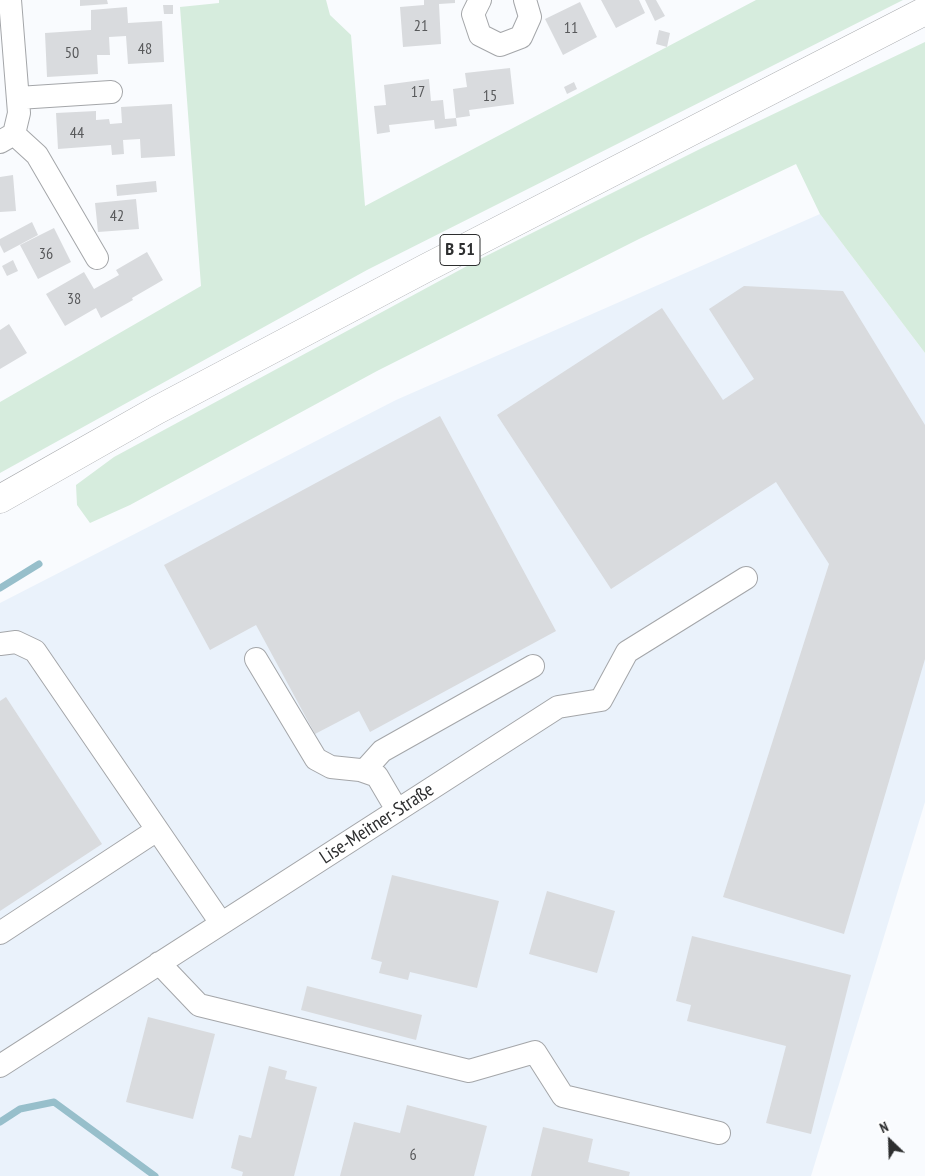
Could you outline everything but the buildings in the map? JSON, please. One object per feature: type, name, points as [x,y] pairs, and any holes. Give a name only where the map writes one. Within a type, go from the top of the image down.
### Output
[{"type":"main road","name":"B 51","points":[[0,499],[157,410],[426,268],[925,11]]},
{"type":"street","points":[[10,0],[19,113],[7,138],[37,155],[97,258]]},
{"type":"street","points":[[480,0],[473,14],[480,35],[500,45],[521,37],[530,17],[524,0]]},
{"type":"street","points":[[18,98],[111,92]]},
{"type":"street","name":"Lise-Meitner-Straße","points":[[0,1066],[558,707],[601,700],[627,652],[746,578]]},
{"type":"street","points":[[0,644],[16,642],[35,651],[221,923]]},
{"type":"street","points":[[256,659],[316,759],[331,767],[364,771],[377,776],[397,810]]},
{"type":"street","points":[[364,771],[382,751],[534,666]]},
{"type":"street","points":[[0,933],[157,830]]},
{"type":"street","points":[[158,964],[199,1006],[469,1070],[535,1052],[563,1096],[719,1133]]},
{"type":"shaded area","points":[[820,214],[925,353],[925,802],[811,1176],[0,1176],[0,603],[396,400]]},
{"type":"green space","points":[[219,0],[326,0],[330,15],[351,35],[365,206],[756,0],[903,0],[367,270],[0,473],[0,402],[201,286],[180,7],[219,3]]},
{"type":"green space","points":[[925,42],[925,353],[820,214],[796,164],[639,239],[377,371],[130,505],[90,523],[77,505],[76,485],[114,457],[480,259],[702,148]]},
{"type":"waterway","points":[[0,588],[39,564]]},
{"type":"waterway","points":[[0,1122],[20,1109],[54,1102],[155,1176]]}]
